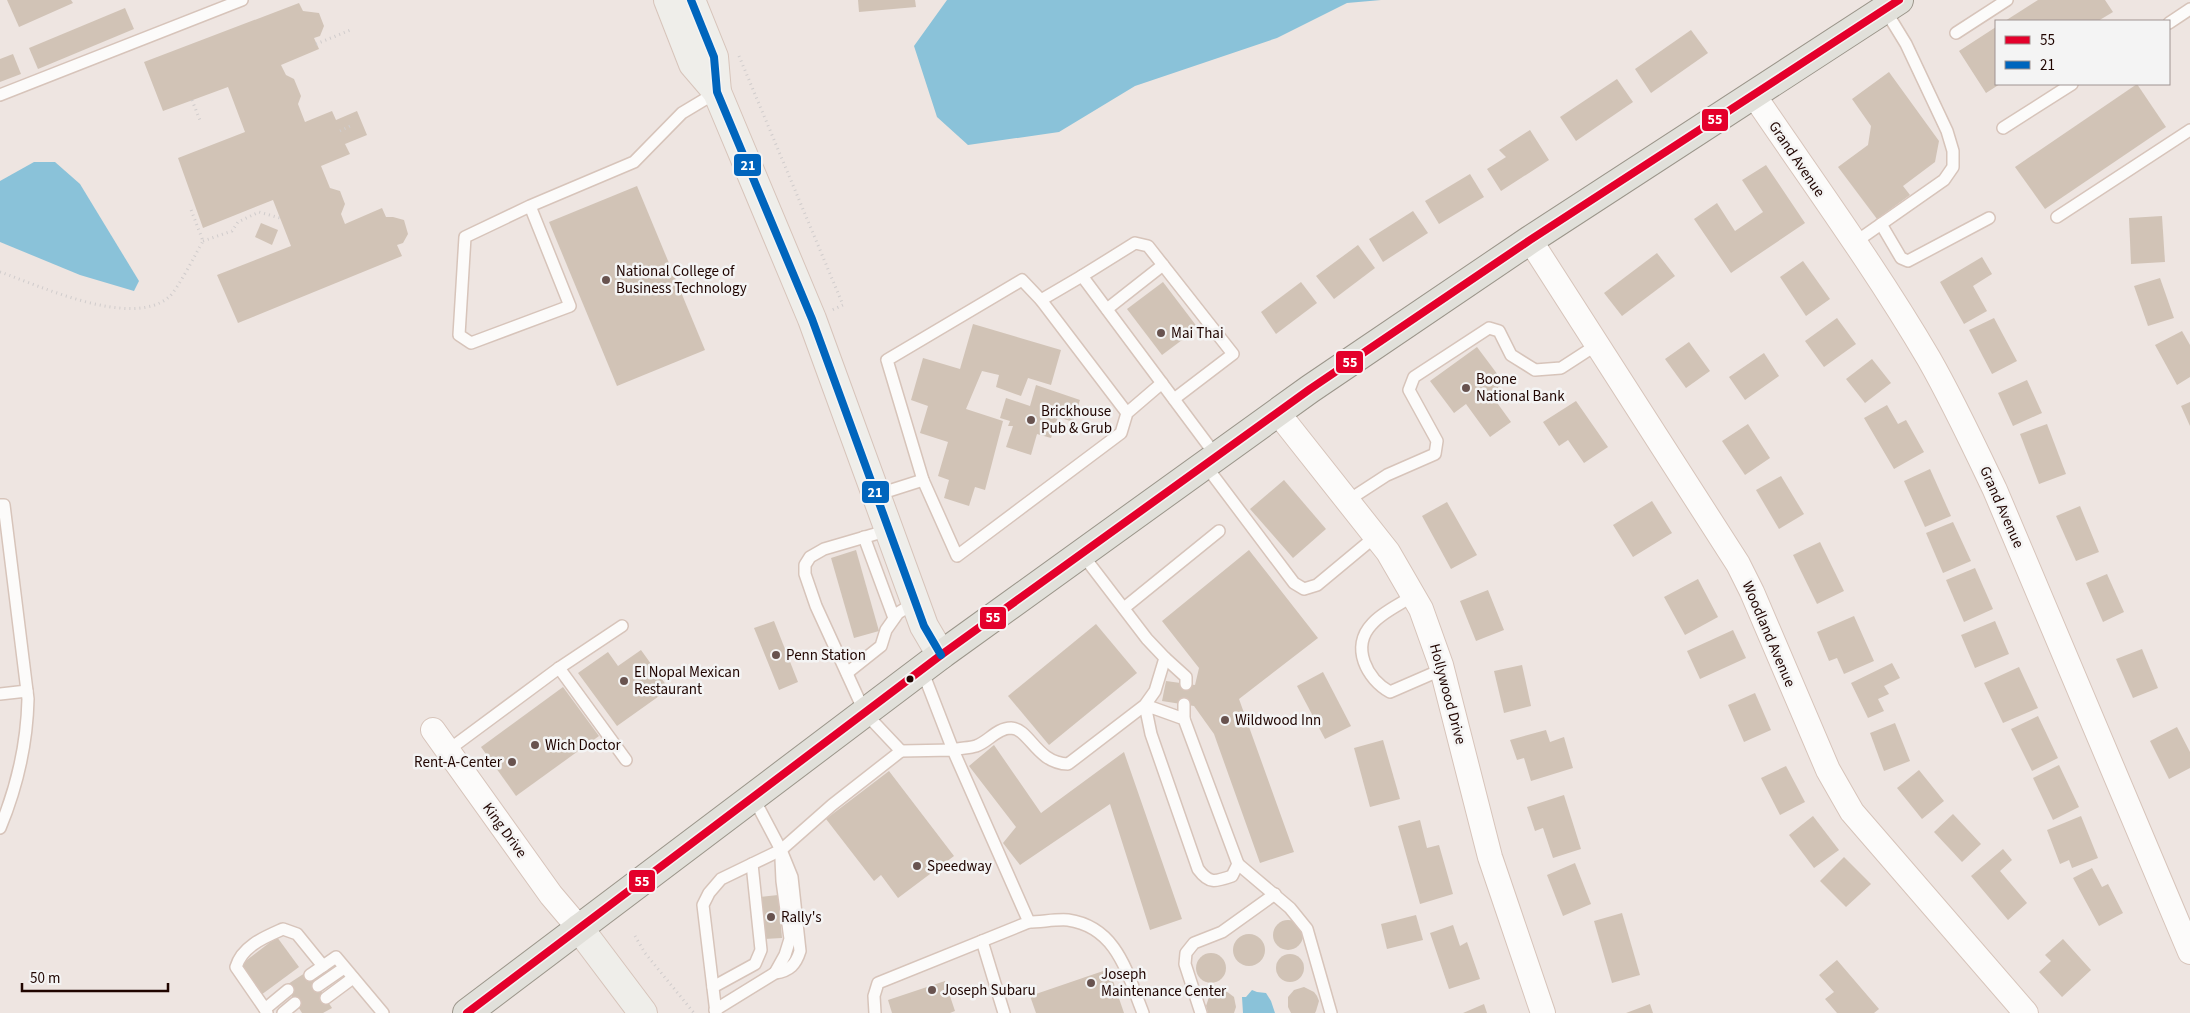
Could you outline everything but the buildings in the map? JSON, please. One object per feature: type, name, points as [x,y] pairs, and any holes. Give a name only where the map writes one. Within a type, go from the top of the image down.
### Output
[{"type":"main road","points":[[467,1013],[931,663],[1310,389],[1530,240],[1888,3]]},
{"type":"street","points":[[668,0],[693,64],[717,92]]},
{"type":"street","points":[[691,0],[714,57],[717,92],[812,319],[876,495],[876,533],[905,610],[924,626],[931,663]]},
{"type":"street","name":"Grand Avenue","points":[[1753,94],[1890,296],[1929,360],[1964,426],[1995,490],[2190,952]]},
{"type":"street","name":"Woodland Avenue","points":[[1530,240],[1738,564],[1752,592],[1828,770],[1848,806],[1865,830],[2026,1013]]},
{"type":"street","name":"Hollywood Drive","points":[[1278,413],[1388,552],[1414,595],[1434,642],[1490,857],[1543,1013]]},
{"type":"street","name":"King Drive","points":[[433,730],[551,895],[579,928]]},
{"type":"street","points":[[579,928],[643,1013]]},
{"type":"lane","points":[[0,95],[242,0]]},
{"type":"lane","points":[[1956,33],[2007,0]]},
{"type":"lane","points":[[1854,243],[1944,180],[1953,167],[1953,152],[1947,131],[1888,3]]},
{"type":"lane","points":[[2170,21],[2190,9]]},
{"type":"lane","points":[[2003,128],[2070,85]]},
{"type":"lane","points":[[530,206],[570,306],[471,343],[459,335],[465,237],[530,206],[634,162],[682,113],[717,92]]},
{"type":"lane","points":[[2057,217],[2190,130]]},
{"type":"lane","points":[[1881,224],[1901,258],[1908,261],[1989,218]]},
{"type":"lane","points":[[1041,300],[1135,243],[1148,246],[1233,354],[1174,399]]},
{"type":"lane","points":[[1107,309],[1163,265]]},
{"type":"lane","points":[[1082,276],[1174,399],[1245,518],[1294,583],[1304,589],[1317,585],[1376,536]]},
{"type":"lane","points":[[1127,413],[1041,300],[1022,280],[887,360],[923,480],[957,556],[1120,433],[1127,413],[1162,383]]},
{"type":"lane","points":[[1347,501],[1387,475],[1435,454],[1437,441],[1409,390],[1414,377],[1489,328],[1499,331],[1512,355],[1534,370],[1561,368],[1598,344]]},
{"type":"lane","points":[[876,495],[923,480]]},
{"type":"lane","points":[[0,505],[4,505],[27,691],[27,729],[12,800],[0,828]]},
{"type":"lane","points":[[1124,608],[1219,531]]},
{"type":"lane","points":[[876,533],[824,549],[810,557],[805,565],[805,574],[816,606],[865,713],[901,751]]},
{"type":"lane","points":[[1082,554],[1165,658],[1186,677],[1186,684]]},
{"type":"lane","points":[[1414,595],[1372,623],[1367,630],[1362,646],[1362,662],[1378,685],[1390,692],[1442,670]]},
{"type":"lane","points":[[847,673],[881,646],[886,630],[905,610]]},
{"type":"lane","points":[[447,751],[559,668],[622,626]]},
{"type":"lane","points":[[753,797],[781,850],[792,877],[800,951],[796,962],[786,971],[775,973],[715,1011],[703,905],[709,893],[721,879],[781,850],[832,805],[901,751],[953,750],[977,746],[1002,730],[1012,728],[1024,734],[1049,760],[1068,764],[1145,705],[1154,691],[1165,658]]},
{"type":"lane","points":[[931,663],[953,750],[1029,922]]},
{"type":"lane","points":[[559,668],[626,760]]},
{"type":"lane","points":[[0,694],[27,691]]},
{"type":"lane","points":[[1184,704],[1184,719],[1238,864],[1290,908],[1307,929],[1330,1013]]},
{"type":"lane","points":[[1145,705],[1184,719]]},
{"type":"lane","points":[[1145,705],[1151,734],[1198,869],[1205,878],[1217,881],[1232,876],[1238,864]]},
{"type":"lane","points":[[713,988],[755,964],[759,958],[761,950],[752,864]]},
{"type":"lane","points":[[1201,1013],[1185,964],[1186,954],[1194,943],[1222,932],[1274,894]]},
{"type":"lane","points":[[876,1013],[874,996],[878,983],[1029,922],[1066,920],[1084,924],[1099,931],[1119,953],[1143,1013]]},
{"type":"lane","points":[[288,990],[266,1011],[236,967],[239,956],[260,939],[283,929],[298,934],[324,966]]},
{"type":"lane","points":[[982,941],[1004,1013]]},
{"type":"lane","points":[[310,975],[336,957],[383,1013]]},
{"type":"lane","points":[[318,986],[344,968]]},
{"type":"lane","points":[[326,998],[353,978]]},
{"type":"lane","points":[[283,1013],[296,1003]]},
{"type":"path","points":[[316,44],[353,28]]},
{"type":"path","points":[[738,54],[842,305],[812,319]]},
{"type":"path","points":[[192,100],[201,123]]},
{"type":"path","points":[[340,131],[352,125]]},
{"type":"path","points":[[190,207],[203,241]]},
{"type":"path","points":[[0,272],[96,305],[133,309],[157,304],[170,296],[203,241],[232,231],[238,222],[259,212],[280,218]]},
{"type":"path","points":[[635,936],[645,953],[694,1013]]},
{"type":"water","points":[[947,0],[1381,0],[1347,3],[1277,38],[1135,86],[1059,132],[968,145],[937,117],[914,46]]},
{"type":"water","points":[[34,162],[55,162],[80,184],[139,281],[134,291],[80,275],[0,242],[0,181]]},
{"type":"water","points":[[1252,990],[1266,993],[1275,1013],[1243,1013],[1242,997],[1246,997]]},
{"type":"transit line","name":"21","points":[[691,0],[714,57],[717,92],[812,319],[924,626],[941,655]]},
{"type":"transit line","name":"55","points":[[467,1013],[941,655],[1310,389],[1530,240],[1899,0]]},
{"type":"place","name":"National College of Business Technology","points":[[606,280]]},
{"type":"place","name":"Mai Thai","points":[[1161,333]]},
{"type":"place","name":"Boone National Bank","points":[[1466,388]]},
{"type":"place","name":"Brickhouse Pub & Grub","points":[[1031,420]]},
{"type":"place","name":"Penn Station","points":[[776,655]]},
{"type":"place","name":"El Nopal Mexican Restaurant","points":[[624,681]]},
{"type":"place","name":"Wildwood Inn","points":[[1225,720]]},
{"type":"place","name":"Wich Doctor","points":[[535,745]]},
{"type":"place","name":"Rent-A-Center","points":[[512,762]]},
{"type":"place","name":"Speedway","points":[[917,866]]},
{"type":"place","name":"Rally's","points":[[771,917]]},
{"type":"place","name":"Joseph Maintenance Center","points":[[1091,983]]},
{"type":"place","name":"Joseph Subaru","points":[[932,990]]}]
